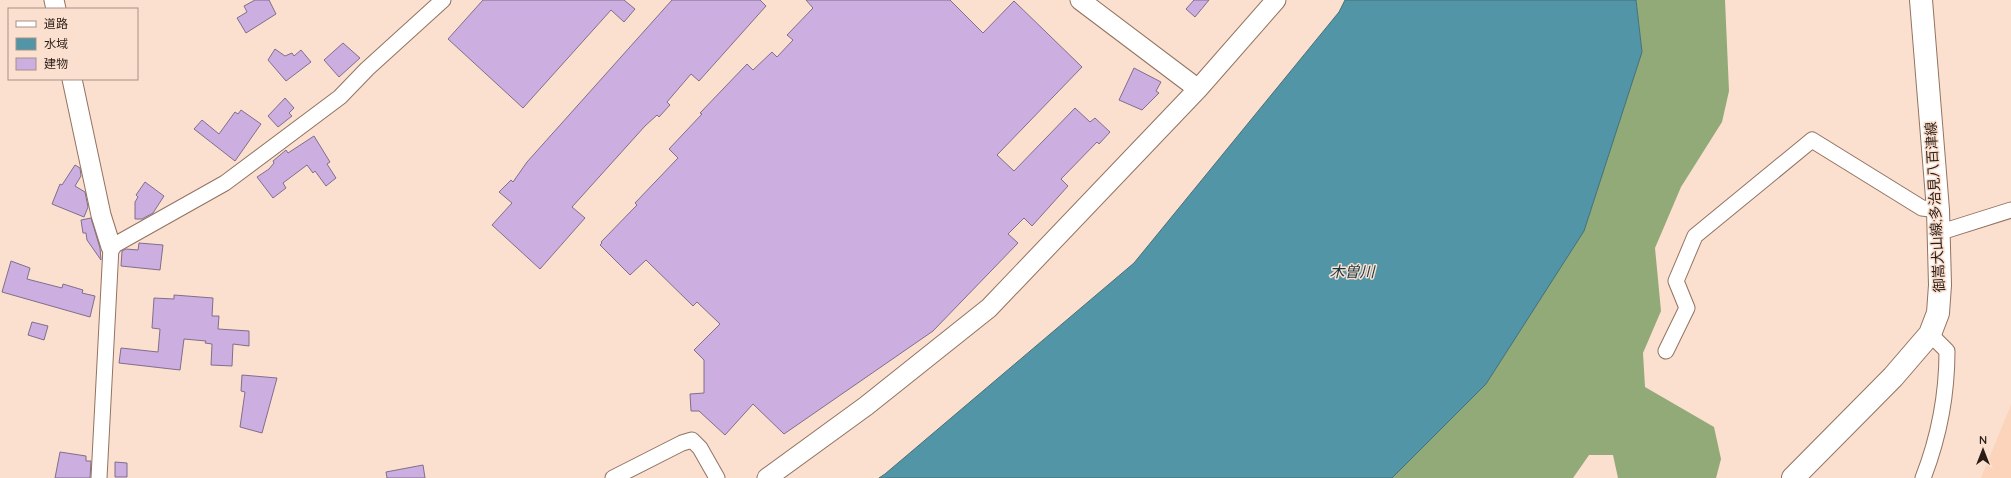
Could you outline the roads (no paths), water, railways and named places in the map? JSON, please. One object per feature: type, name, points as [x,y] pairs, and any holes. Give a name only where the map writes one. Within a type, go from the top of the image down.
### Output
[{"type":"main road","name":"御嵩犬山線;多治見八百津線","points":[[1793,478],[1893,377],[1930,334],[1938,313],[1940,285],[1938,210],[1921,0]]},
{"type":"street","points":[[111,247],[232,178],[340,97],[367,69],[443,0]]},
{"type":"street","points":[[1080,0],[1198,89]]},
{"type":"street","points":[[767,478],[866,406],[989,308],[1198,89],[1276,0]]},
{"type":"street","points":[[72,80],[101,214],[111,247],[99,478]]},
{"type":"street","points":[[1666,351],[1687,308],[1676,281],[1695,236],[1812,140],[1922,208],[1938,210]]},
{"type":"street","points":[[1938,233],[2011,210]]},
{"type":"street","points":[[1923,478],[1943,409],[1947,378],[1948,351],[1930,334]]},
{"type":"street","points":[[613,478],[682,443],[692,440],[700,448],[717,478]]},
{"type":"water","name":"木曽川","points":[[1345,0],[1636,0],[1642,52],[1584,231],[1486,384],[1392,478],[879,478],[1134,263],[1339,12]]}]
